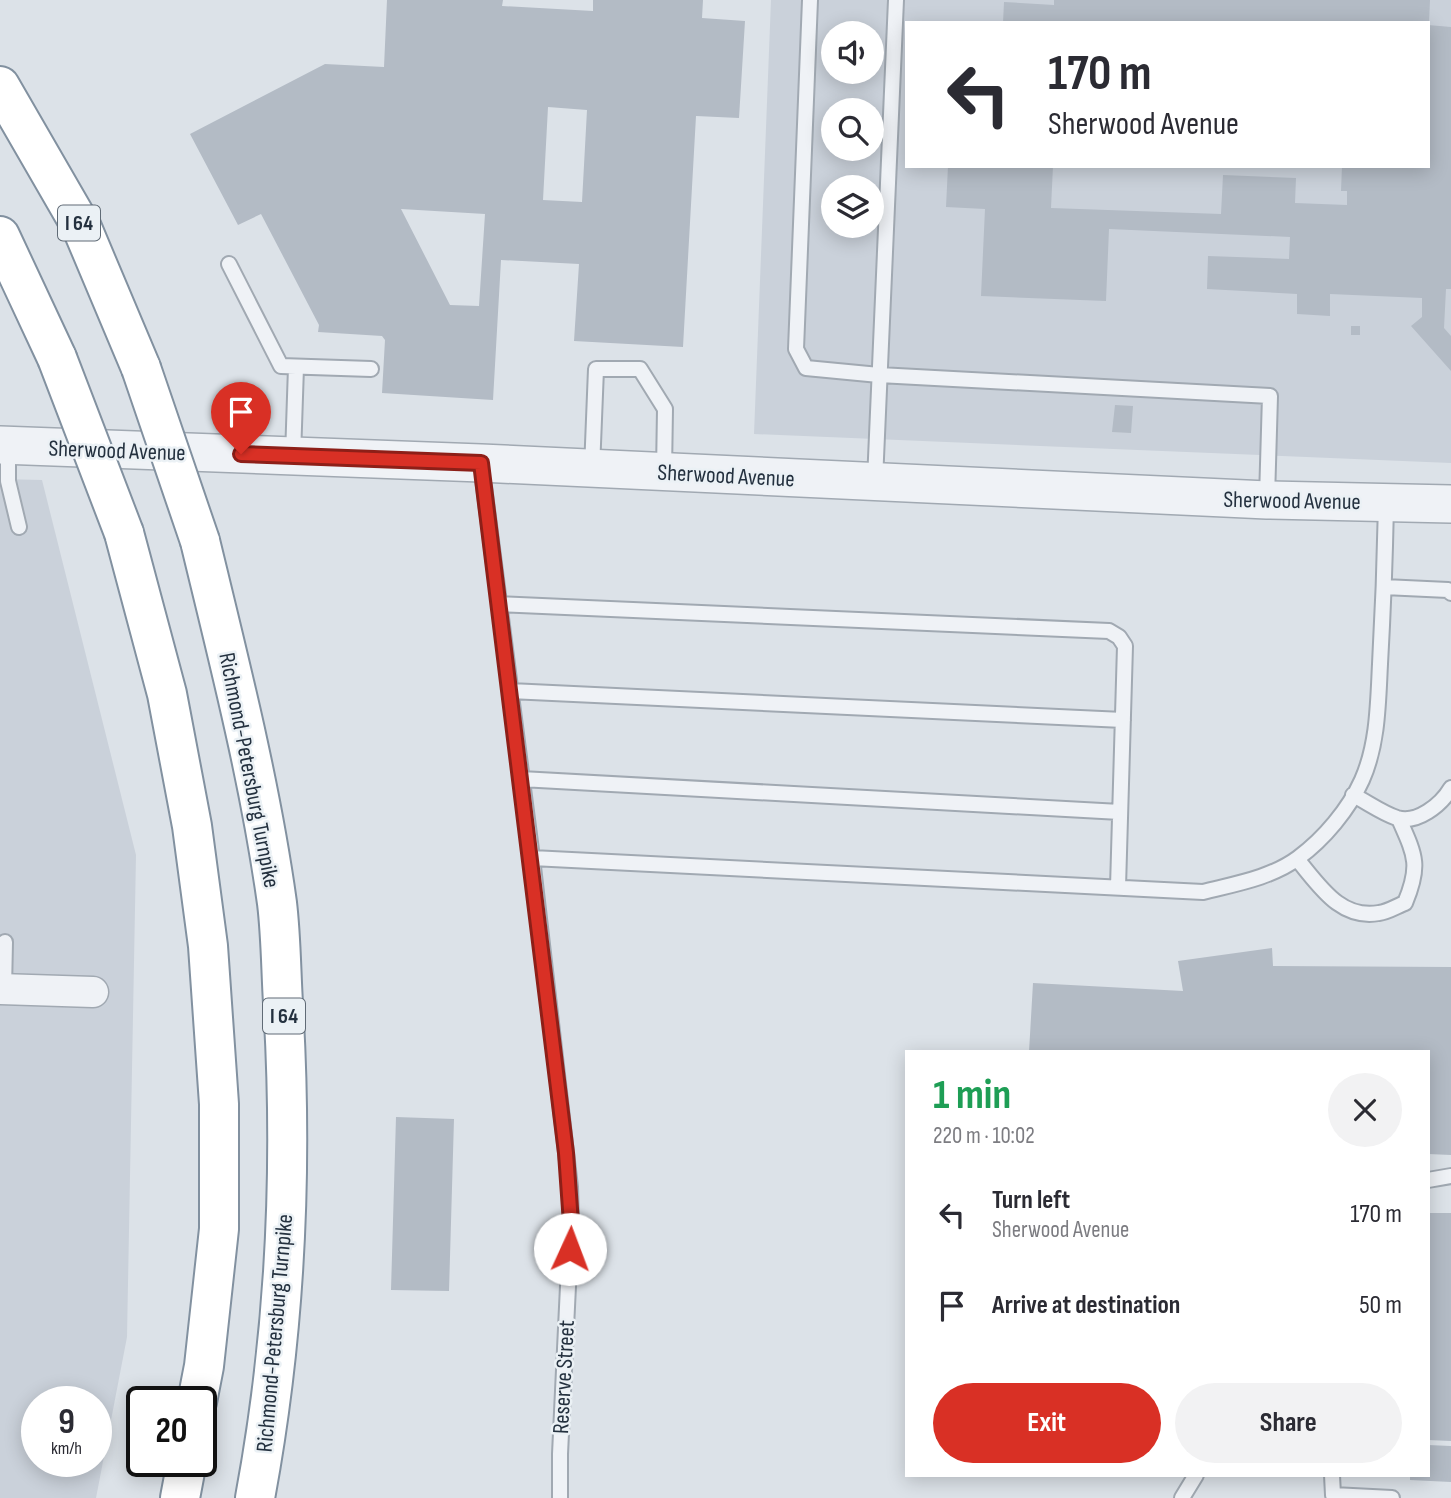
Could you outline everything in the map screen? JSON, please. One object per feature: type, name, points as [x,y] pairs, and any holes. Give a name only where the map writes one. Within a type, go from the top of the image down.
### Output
[{"type":"highway","name":"Richmond-Petersburg Turnpike","points":[[0,86],[82,228],[141,368],[200,541],[246,730],[277,904],[287,1063],[286,1246],[263,1453],[255,1498]]},
{"type":"highway","points":[[0,236],[57,358],[124,533],[167,694],[192,827],[208,946],[219,1104],[219,1228],[201,1386]]},
{"type":"highway","points":[[180,1498],[184,1477]]},
{"type":"street","name":"Sherwood Avenue","points":[[4,446],[481,463],[1267,500],[1451,504]]},
{"type":"street","points":[[2,989],[93,992]]},
{"type":"lane","points":[[810,0],[796,349],[806,368],[879,375],[1270,396],[1267,500]]},
{"type":"lane","points":[[875,482],[896,0]]},
{"type":"lane","points":[[229,264],[281,366],[370,369]]},
{"type":"lane","points":[[293,456],[296,367]]},
{"type":"lane","points":[[592,469],[596,369],[640,369],[665,409],[664,472]]},
{"type":"lane","points":[[4,446],[8,481],[19,527]]},
{"type":"lane","name":"Reserve Street","points":[[481,463],[532,858],[570,1187],[571,1223],[560,1498]]},
{"type":"lane","points":[[532,858],[1203,892],[1259,877],[1297,859],[1328,830],[1361,782],[1369,761],[1376,724],[1386,502]]},
{"type":"lane","points":[[1384,587],[1448,590],[1451,593]]},
{"type":"lane","points":[[499,604],[1109,631],[1119,637],[1125,646],[1118,887]]},
{"type":"lane","points":[[510,691],[1122,720]]},
{"type":"lane","points":[[521,779],[1120,813]]},
{"type":"lane","points":[[1353,795],[1399,819],[1417,817],[1435,807],[1451,789]]},
{"type":"lane","points":[[1297,859],[1334,903],[1355,913],[1380,913],[1405,903],[1415,880],[1413,852],[1399,819]]},
{"type":"lane","points":[[2,989],[5,942]]},
{"type":"lane","points":[[1430,1180],[1451,1176]]},
{"type":"lane","points":[[1182,1498],[1195,1477]]},
{"type":"lane","points":[[1332,1477],[1333,1495],[1392,1498]]},
{"type":"shaded area","points":[[771,0],[1451,0],[1451,463],[754,434]]},
{"type":"shaded area","points":[[0,479],[42,480],[136,855],[127,1337],[112,1415],[112,1386],[21,1386],[21,1477],[100,1477],[96,1498],[0,1498]]},
{"type":"building","points":[[387,0],[503,0],[502,6],[593,11],[593,0],[703,0],[702,18],[745,21],[739,118],[696,116],[683,347],[574,341],[579,264],[501,260],[493,400],[382,393],[385,340],[382,336],[318,332],[319,325],[261,214],[238,225],[190,134],[325,64],[384,67]],"holes":[[[548,107],[587,110],[582,202],[543,200]],[[401,209],[485,214],[479,306],[450,305]]]},
{"type":"building","points":[[1054,0],[1430,0],[1429,21],[1003,21],[1004,2],[1054,5]]},
{"type":"building","points":[[1430,25],[1451,27],[1451,289],[1446,289],[1444,328],[1451,336],[1451,371],[1411,326],[1422,317],[1422,298],[1330,294],[1330,316],[1297,314],[1297,294],[1207,289],[1208,256],[1289,259],[1290,237],[1109,229],[1106,301],[981,296],[985,209],[946,207],[948,168],[1053,168],[1051,208],[1221,214],[1223,175],[1296,178],[1295,203],[1347,205],[1347,191],[1341,191],[1342,168],[1430,168]]},
{"type":"building","points":[[1351,326],[1360,326],[1360,335],[1351,335]]},
{"type":"building","points":[[1115,405],[1133,406],[1131,433],[1112,432]]},
{"type":"building","points":[[1272,948],[1273,966],[1451,967],[1451,1155],[1430,1154],[1430,1050],[1029,1050],[1033,983],[1183,991],[1178,961]]},
{"type":"building","points":[[396,1117],[454,1119],[449,1291],[391,1290]]},
{"type":"building","points":[[1430,1213],[1451,1213],[1451,1441],[1430,1440]]},
{"type":"building","points":[[1430,1445],[1451,1446],[1451,1482],[1410,1480],[1410,1477],[1430,1477]]},
{"type":"route","points":[[241,454],[481,463],[532,858],[570,1187],[570,1249]]}]
